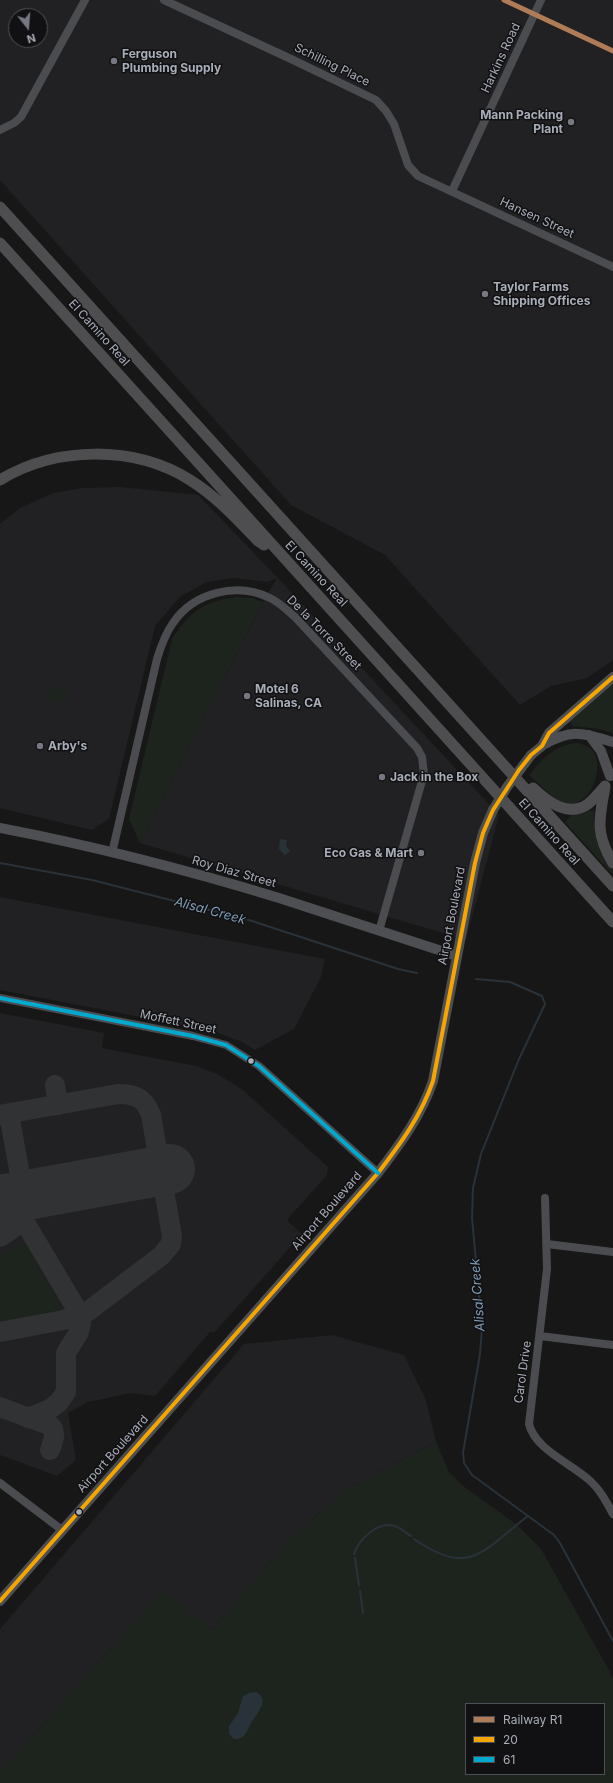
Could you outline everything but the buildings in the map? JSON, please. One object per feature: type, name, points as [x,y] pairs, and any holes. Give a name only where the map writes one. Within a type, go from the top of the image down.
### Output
[{"type":"highway","name":"El Camino Real","points":[[0,207],[613,886]]},
{"type":"highway","name":"El Camino Real","points":[[0,243],[613,922]]},
{"type":"highway","points":[[0,480],[39,462],[73,455],[108,455],[143,460],[158,464],[190,480],[218,502],[258,541],[282,556]]},
{"type":"highway","points":[[473,731],[544,798],[560,808],[580,808],[588,804],[609,776]]},
{"type":"highway","points":[[609,776],[599,822],[603,844],[613,863]]},
{"type":"main road","name":"Airport Boulevard","points":[[0,1601],[378,1173],[406,1137],[427,1101],[438,1062],[475,863],[483,833],[493,810],[507,787],[531,755],[542,746],[549,733],[613,677]]},
{"type":"main road","points":[[542,746],[559,736],[576,734],[589,735],[613,742]]},
{"type":"main road","points":[[589,735],[601,751],[609,776]]},
{"type":"main road","name":"Roy Diaz Street","points":[[0,828],[112,853],[271,896],[458,956]]},
{"type":"street","points":[[0,130],[21,118],[85,0]]},
{"type":"street","name":"Schilling Place","points":[[164,0],[291,58],[376,100],[386,111],[394,124],[408,165],[418,176],[452,191]]},
{"type":"street","name":"Harkins Road","points":[[452,191],[541,0]]},
{"type":"street","name":"Hansen Street","points":[[452,191],[613,267]]},
{"type":"street","name":"De la Torre Street","points":[[112,853],[155,667],[164,637],[181,614],[190,605],[208,596],[228,591],[239,591],[261,595],[278,603],[295,617],[417,748],[422,757],[424,774],[380,931]]},
{"type":"street","name":"Moffett Street","points":[[0,998],[193,1036],[226,1045],[259,1066],[378,1173]]},
{"type":"street","name":"Carol Drive","points":[[546,1198],[547,1269],[529,1424],[532,1432],[541,1444],[592,1482],[610,1500],[613,1514]]},
{"type":"street","points":[[547,1244],[613,1252]]},
{"type":"street","points":[[540,1336],[613,1345]]},
{"type":"street","points":[[0,1483],[62,1530]]},
{"type":"shaded area","points":[[0,0],[613,0],[613,660],[587,678],[551,686],[520,705],[385,555],[291,505],[0,180]]},
{"type":"shaded area","points":[[121,487],[198,495],[278,578],[499,815],[466,940],[140,843],[263,602],[277,578],[268,582],[232,578],[207,582],[181,596],[155,626],[109,819],[92,830],[0,808],[0,524],[20,508],[53,493],[82,488]]},
{"type":"shaded area","points":[[236,597],[252,598],[263,602],[140,843],[129,819],[172,639],[185,621],[199,609],[215,602]]},
{"type":"shaded area","points":[[613,680],[613,733],[599,729],[573,726],[569,721]]},
{"type":"shaded area","points":[[51,687],[68,691],[65,704],[48,700]]},
{"type":"shaded area","points":[[577,743],[593,751],[597,768],[596,778],[587,796],[580,801],[571,804],[562,803],[529,775],[544,758],[556,750],[569,744]]},
{"type":"shaded area","points":[[586,810],[594,811],[595,835],[600,849],[613,870],[612,874],[565,822],[573,814]]},
{"type":"shaded area","points":[[280,839],[287,840],[286,846],[290,851],[285,855],[279,849]]},
{"type":"shaded area","points":[[0,897],[325,959],[321,977],[294,1029],[255,1050],[242,1042],[213,1031],[0,990]]},
{"type":"shaded area","points":[[0,1013],[104,1033],[102,1048],[196,1066],[217,1074],[243,1090],[328,1167],[327,1175],[287,1220],[302,1234],[215,1332],[210,1332],[155,1396],[131,1393],[88,1402],[68,1413],[76,1460],[57,1476],[0,1455]]},
{"type":"shaded area","points":[[26,1244],[63,1309],[57,1313],[0,1323],[0,1254],[15,1245]]},
{"type":"shaded area","points":[[332,1335],[404,1355],[426,1400],[436,1442],[348,1488],[288,1541],[212,1629],[162,1591],[0,1773],[0,1629],[244,1344]]},
{"type":"shaded area","points":[[436,1442],[449,1472],[462,1485],[517,1525],[541,1549],[610,1672],[613,1678],[613,1783],[0,1783],[0,1773],[162,1591],[212,1629],[288,1541],[348,1488]]},
{"type":"shaded area","points":[[256,1692],[262,1699],[262,1706],[244,1736],[242,1738],[234,1739],[229,1734],[229,1726],[238,1713],[243,1696]]},
{"type":"waterway","name":"Alisal Creek","points":[[0,863],[92,880],[249,920],[398,969],[417,973]]},
{"type":"waterway","name":"Alisal Creek","points":[[476,979],[510,982],[542,996],[545,1004],[519,1059],[481,1154],[473,1188],[472,1218],[482,1327],[480,1354],[463,1453],[464,1463],[472,1475],[554,1535],[560,1543],[613,1641]]},
{"type":"waterway","points":[[414,1539],[433,1551],[449,1557],[463,1558],[475,1555],[486,1549],[528,1516]]},
{"type":"waterway","points":[[354,1554],[356,1548],[365,1537],[370,1532],[382,1526],[395,1526],[411,1536]]},
{"type":"waterway","points":[[355,1558],[359,1586]]},
{"type":"waterway","points":[[360,1591],[363,1613]]},
{"type":"taxiway","points":[[55,1085],[58,1105]]},
{"type":"taxiway","points":[[0,1115],[118,1094],[139,1098],[149,1109],[151,1115],[172,1236],[171,1244],[161,1256],[87,1312],[64,1320],[0,1332]]},
{"type":"taxiway","points":[[0,1237],[20,1222],[26,1208],[9,1114]]},
{"type":"taxiway","points":[[23,1219],[80,1315],[81,1323],[79,1332],[66,1353],[66,1392],[59,1402],[50,1409],[28,1418]]},
{"type":"taxiway","points":[[0,1407],[51,1426],[54,1435],[50,1450]]},
{"type":"runway","points":[[0,1200],[170,1169]]},
{"type":"rail line","name":"R1","points":[[504,0],[613,51]]},
{"type":"transit line","name":"20","points":[[0,1601],[378,1173],[402,1140],[423,1106],[433,1081],[475,863],[483,833],[493,810],[519,770],[531,755],[542,746],[549,733],[613,677]]},
{"type":"transit line","name":"61","points":[[0,998],[193,1036],[226,1045],[259,1066],[378,1173]]},
{"type":"place","name":"Ferguson Plumbing Supply","points":[[114,61]]},
{"type":"place","name":"Mann Packing Plant","points":[[571,122]]},
{"type":"place","name":"Taylor Farms Shipping Offices","points":[[485,294]]},
{"type":"place","name":"Motel 6 Salinas, CA","points":[[247,696]]},
{"type":"place","name":"Arby's","points":[[40,746]]},
{"type":"place","name":"Jack in the Box","points":[[382,777]]},
{"type":"place","name":"Eco Gas & Mart","points":[[421,853]]}]
